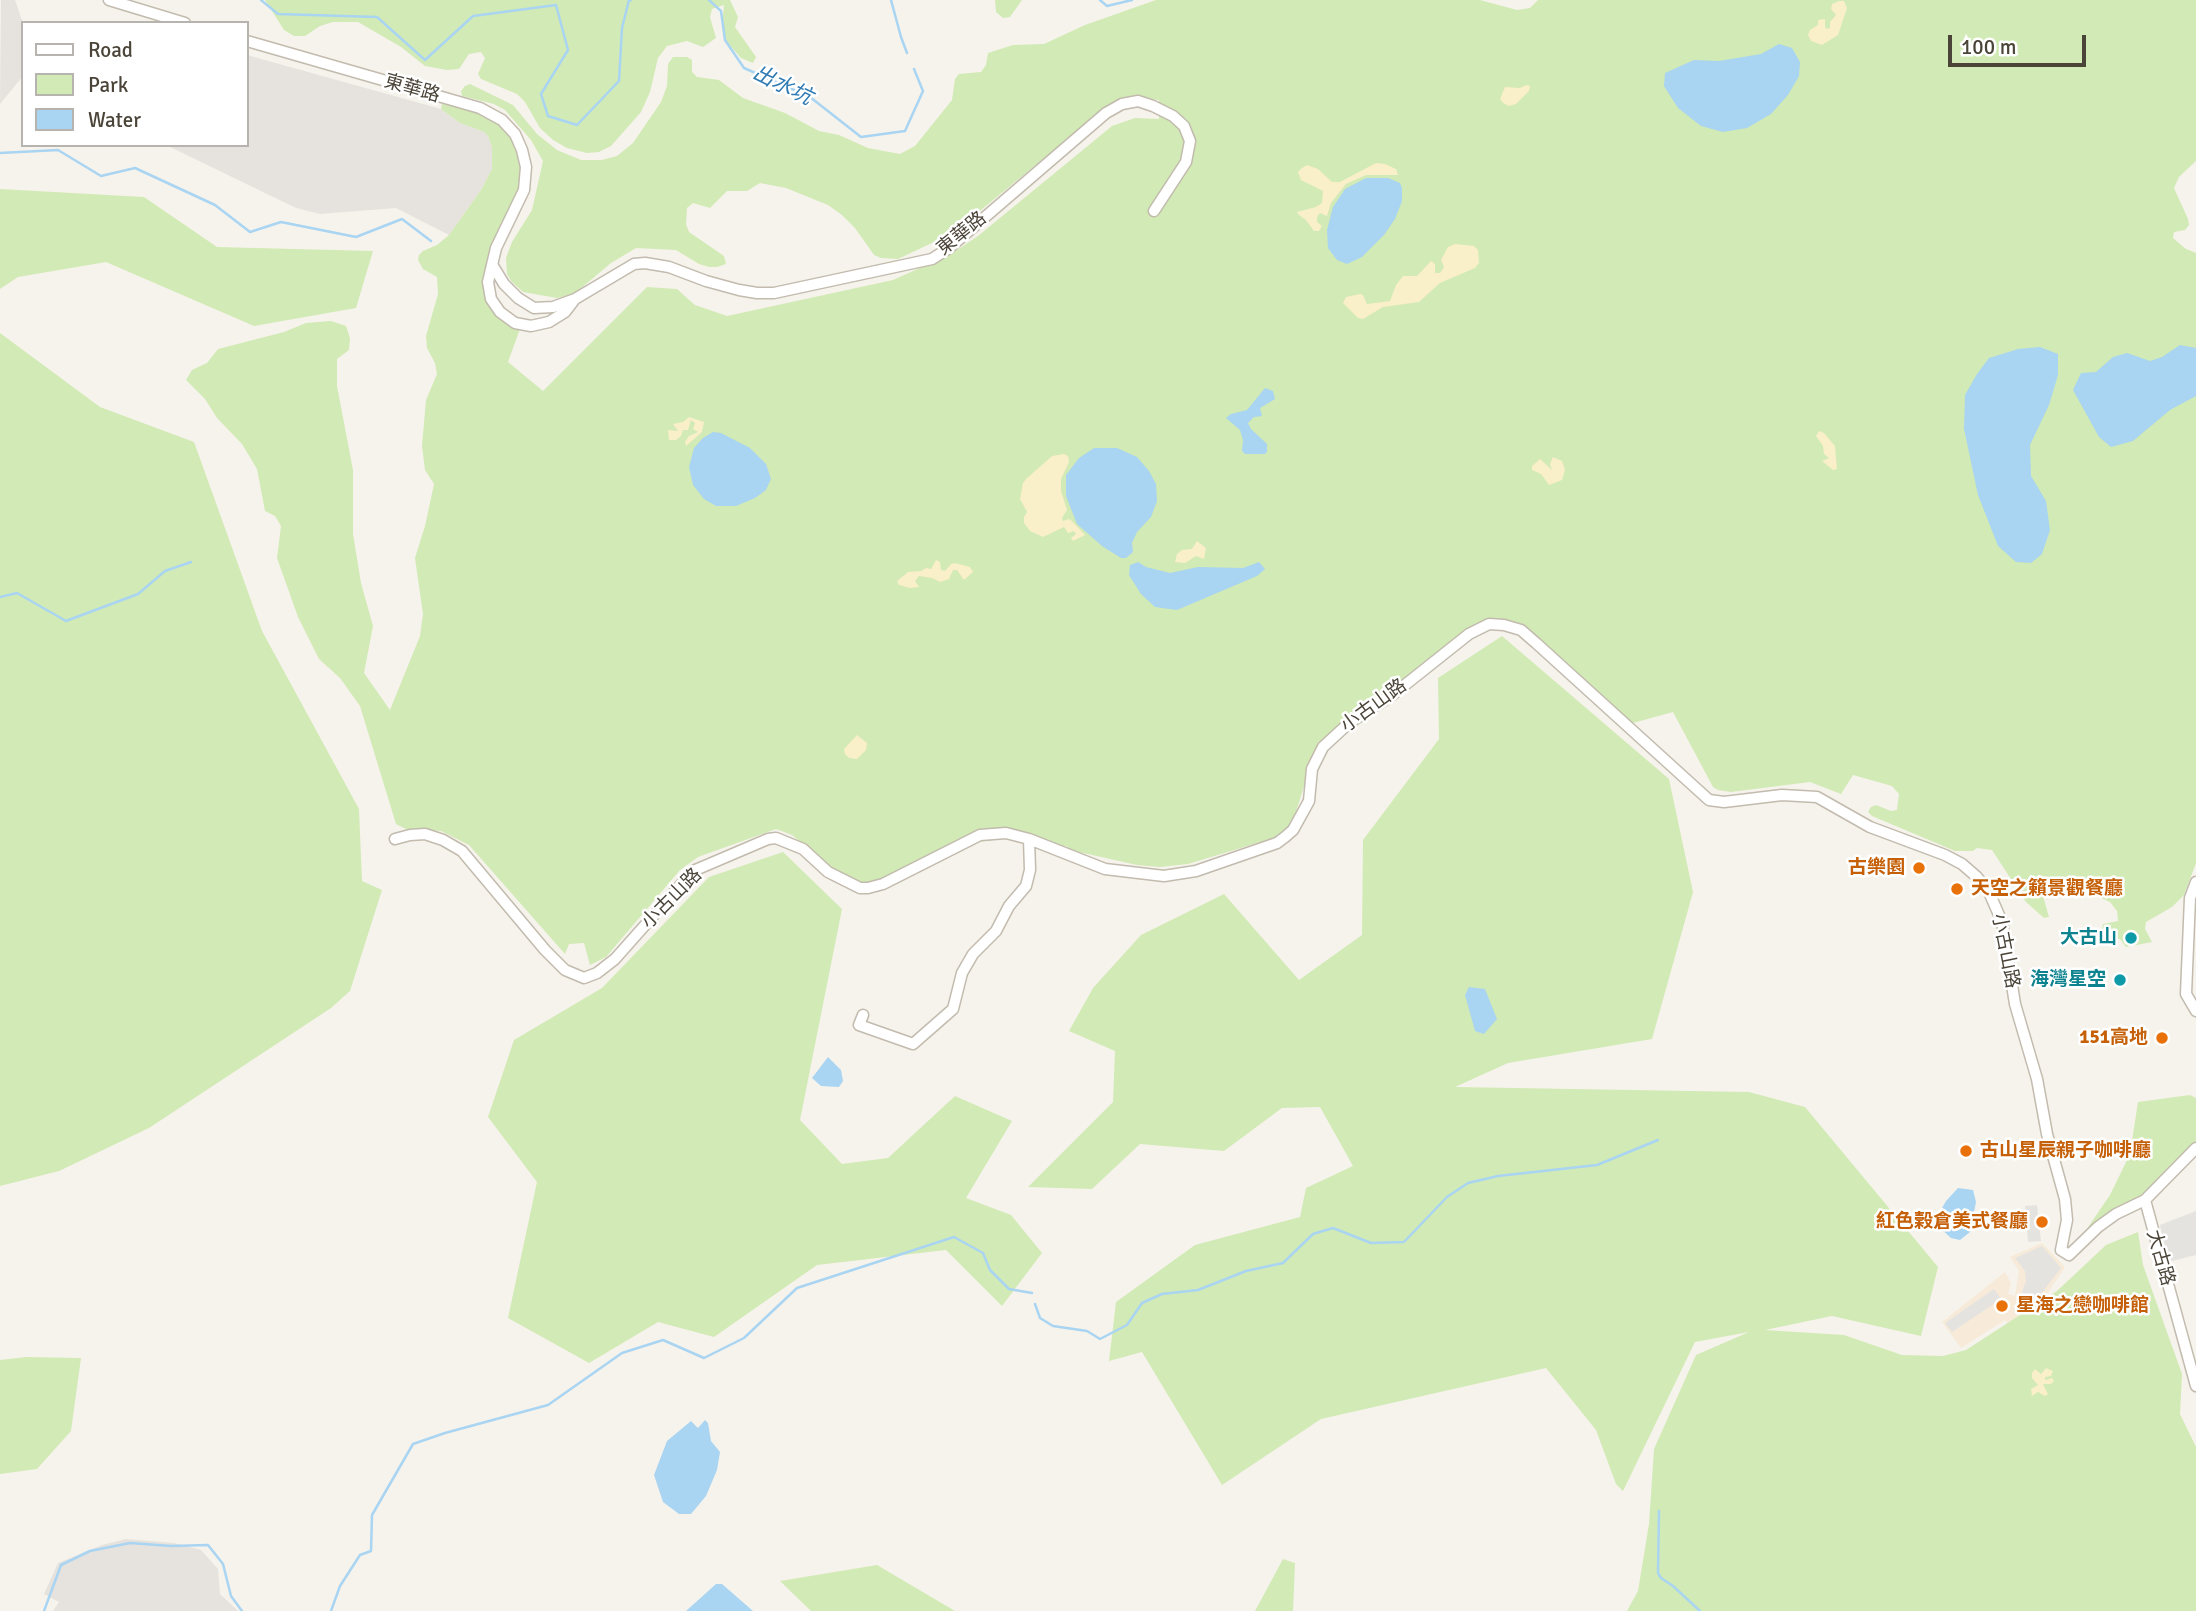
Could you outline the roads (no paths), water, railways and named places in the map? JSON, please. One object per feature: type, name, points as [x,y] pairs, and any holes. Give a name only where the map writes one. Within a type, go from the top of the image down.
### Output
[{"type":"street","points":[[109,0],[178,21]]},
{"type":"street","name":"東華路","points":[[248,41],[480,108],[502,120],[515,134],[526,167],[524,190],[496,248],[494,266],[488,282],[491,299],[500,313],[515,323],[531,326],[549,322],[565,312],[575,299]]},
{"type":"street","name":"東華路","points":[[494,266],[504,284],[518,298],[534,307],[553,307],[575,299],[634,264],[669,267],[739,290],[766,293],[838,281],[932,259],[949,248],[1106,113],[1122,104],[1138,101],[1173,116],[1184,126],[1190,141],[1186,162],[1154,211]]},
{"type":"street","name":"小古山路","points":[[395,839],[425,834],[462,851],[545,950],[565,970],[584,978],[597,973],[615,959],[693,871],[768,839],[776,838],[794,844],[828,872],[860,888],[883,884],[980,835],[1006,833],[1105,869],[1164,876],[1196,871],[1277,843],[1293,830],[1309,801],[1312,769],[1323,747],[1349,723],[1391,696],[1469,634],[1489,624],[1503,625],[1521,630],[1709,800],[1724,802],[1782,795],[1817,797],[1870,827],[1945,855],[1962,864],[1977,877],[1992,898],[2002,922],[2015,1004],[2037,1079],[2047,1134],[2065,1199],[2067,1220],[2061,1250],[2069,1255],[2098,1227],[2116,1214],[2145,1200]]},
{"type":"street","points":[[863,1015],[859,1025],[913,1044],[953,1009],[962,973],[973,954],[996,931],[1009,906],[1026,886],[1030,870],[1028,839]]},
{"type":"street","points":[[2196,882],[2190,898],[2186,994],[2196,1011]]},
{"type":"street","points":[[2145,1200],[2196,1148]]},
{"type":"street","name":"大古路","points":[[2145,1200],[2195,1379]]},
{"type":"water","points":[[1779,44],[1792,48],[1800,62],[1799,76],[1788,95],[1771,114],[1747,128],[1723,132],[1701,126],[1678,108],[1664,86],[1665,73],[1694,60],[1719,61],[1761,54]]},
{"type":"water","points":[[1366,178],[1388,178],[1400,183],[1402,201],[1395,219],[1384,235],[1362,257],[1347,264],[1337,260],[1328,248],[1327,230],[1333,207],[1345,189]]},
{"type":"water","points":[[2180,345],[2196,348],[2196,396],[2170,410],[2133,441],[2111,447],[2099,437],[2073,390],[2081,373],[2096,372],[2113,357],[2127,353],[2150,361],[2162,357]]},
{"type":"water","points":[[2040,347],[2058,354],[2058,375],[2049,405],[2030,445],[2031,476],[2046,501],[2050,530],[2042,554],[2031,563],[2016,562],[1998,546],[1978,495],[1964,429],[1965,395],[1989,358],[2018,349]]},
{"type":"water","points":[[1265,388],[1273,391],[1275,399],[1260,408],[1262,416],[1254,417],[1248,423],[1267,444],[1267,452],[1245,454],[1242,451],[1240,430],[1226,418],[1247,410]]},
{"type":"water","points":[[713,432],[721,433],[750,448],[766,464],[771,479],[766,490],[736,506],[716,506],[704,499],[693,485],[689,467],[694,448]]},
{"type":"water","points":[[1094,448],[1117,448],[1137,457],[1156,484],[1157,501],[1151,517],[1137,532],[1132,543],[1133,552],[1126,558],[1121,558],[1102,546],[1077,524],[1066,496],[1066,475],[1079,458]]},
{"type":"water","points":[[1138,562],[1146,567],[1170,573],[1198,567],[1243,568],[1259,562],[1265,569],[1257,576],[1177,610],[1155,607],[1141,594],[1129,575],[1130,565]]},
{"type":"water","points":[[1469,987],[1485,989],[1497,1019],[1484,1034],[1475,1031],[1465,995]]},
{"type":"water","points":[[828,1057],[841,1070],[843,1081],[839,1087],[821,1086],[812,1078]]},
{"type":"water","points":[[1958,1188],[1973,1190],[1976,1202],[1970,1232],[1960,1240],[1951,1238],[1939,1227],[1937,1217]]},
{"type":"water","points":[[705,1420],[711,1441],[720,1452],[717,1470],[706,1496],[691,1514],[679,1514],[663,1502],[654,1475],[667,1441],[691,1421],[698,1428]]},
{"type":"water","points":[[716,1584],[722,1584],[753,1611],[686,1611]]},
{"type":"waterway","name":"出水坑","points":[[261,0],[278,14],[377,17],[425,60],[473,16],[556,5],[568,50],[541,94],[548,116],[577,125],[619,81],[622,28],[631,0]]},
{"type":"waterway","name":"出水坑","points":[[709,0],[721,11],[725,40],[744,68],[810,97],[861,137],[905,131],[923,91],[914,69]]},
{"type":"waterway","name":"出水坑","points":[[891,0],[907,53]]},
{"type":"waterway","name":"出水坑","points":[[1100,0],[1107,6],[1132,0]]},
{"type":"waterway","points":[[0,153],[58,150],[101,176],[135,168],[215,205],[250,232],[281,222],[356,237],[402,219],[431,241]]},
{"type":"waterway","points":[[0,597],[17,593],[66,621],[138,594],[165,571],[191,562]]},
{"type":"waterway","points":[[1035,1304],[1040,1318],[1053,1326],[1087,1331],[1100,1339],[1127,1325],[1142,1303],[1162,1294],[1198,1290],[1246,1271],[1283,1263],[1313,1234],[1333,1228],[1371,1243],[1404,1242],[1447,1197],[1468,1183],[1498,1176],[1597,1165],[1658,1140]]},
{"type":"waterway","points":[[331,1611],[340,1586],[360,1555],[371,1551],[372,1515],[413,1444],[548,1405],[622,1353],[663,1340],[704,1358],[744,1338],[797,1288],[954,1237],[983,1253],[990,1270],[1009,1289],[1032,1293]]},
{"type":"waterway","points":[[1659,1511],[1658,1573],[1700,1611]]},
{"type":"waterway","points":[[44,1611],[61,1565],[90,1551],[130,1543],[208,1545],[223,1564],[231,1596],[242,1611]]},
{"type":"place","name":"古樂園","points":[[1919,868]]},
{"type":"place","name":"天空之籟景觀餐廳","points":[[1957,889]]},
{"type":"place","name":"大古山","points":[[2131,938]]},
{"type":"place","name":"海灣星空","points":[[2120,980]]},
{"type":"place","name":"151高地","points":[[2162,1038]]},
{"type":"place","name":"古山星辰親子咖啡廳","points":[[1966,1151]]},
{"type":"place","name":"紅色榖倉美式餐廳","points":[[2042,1222]]},
{"type":"place","name":"星海之戀咖啡館","points":[[2002,1306]]}]
